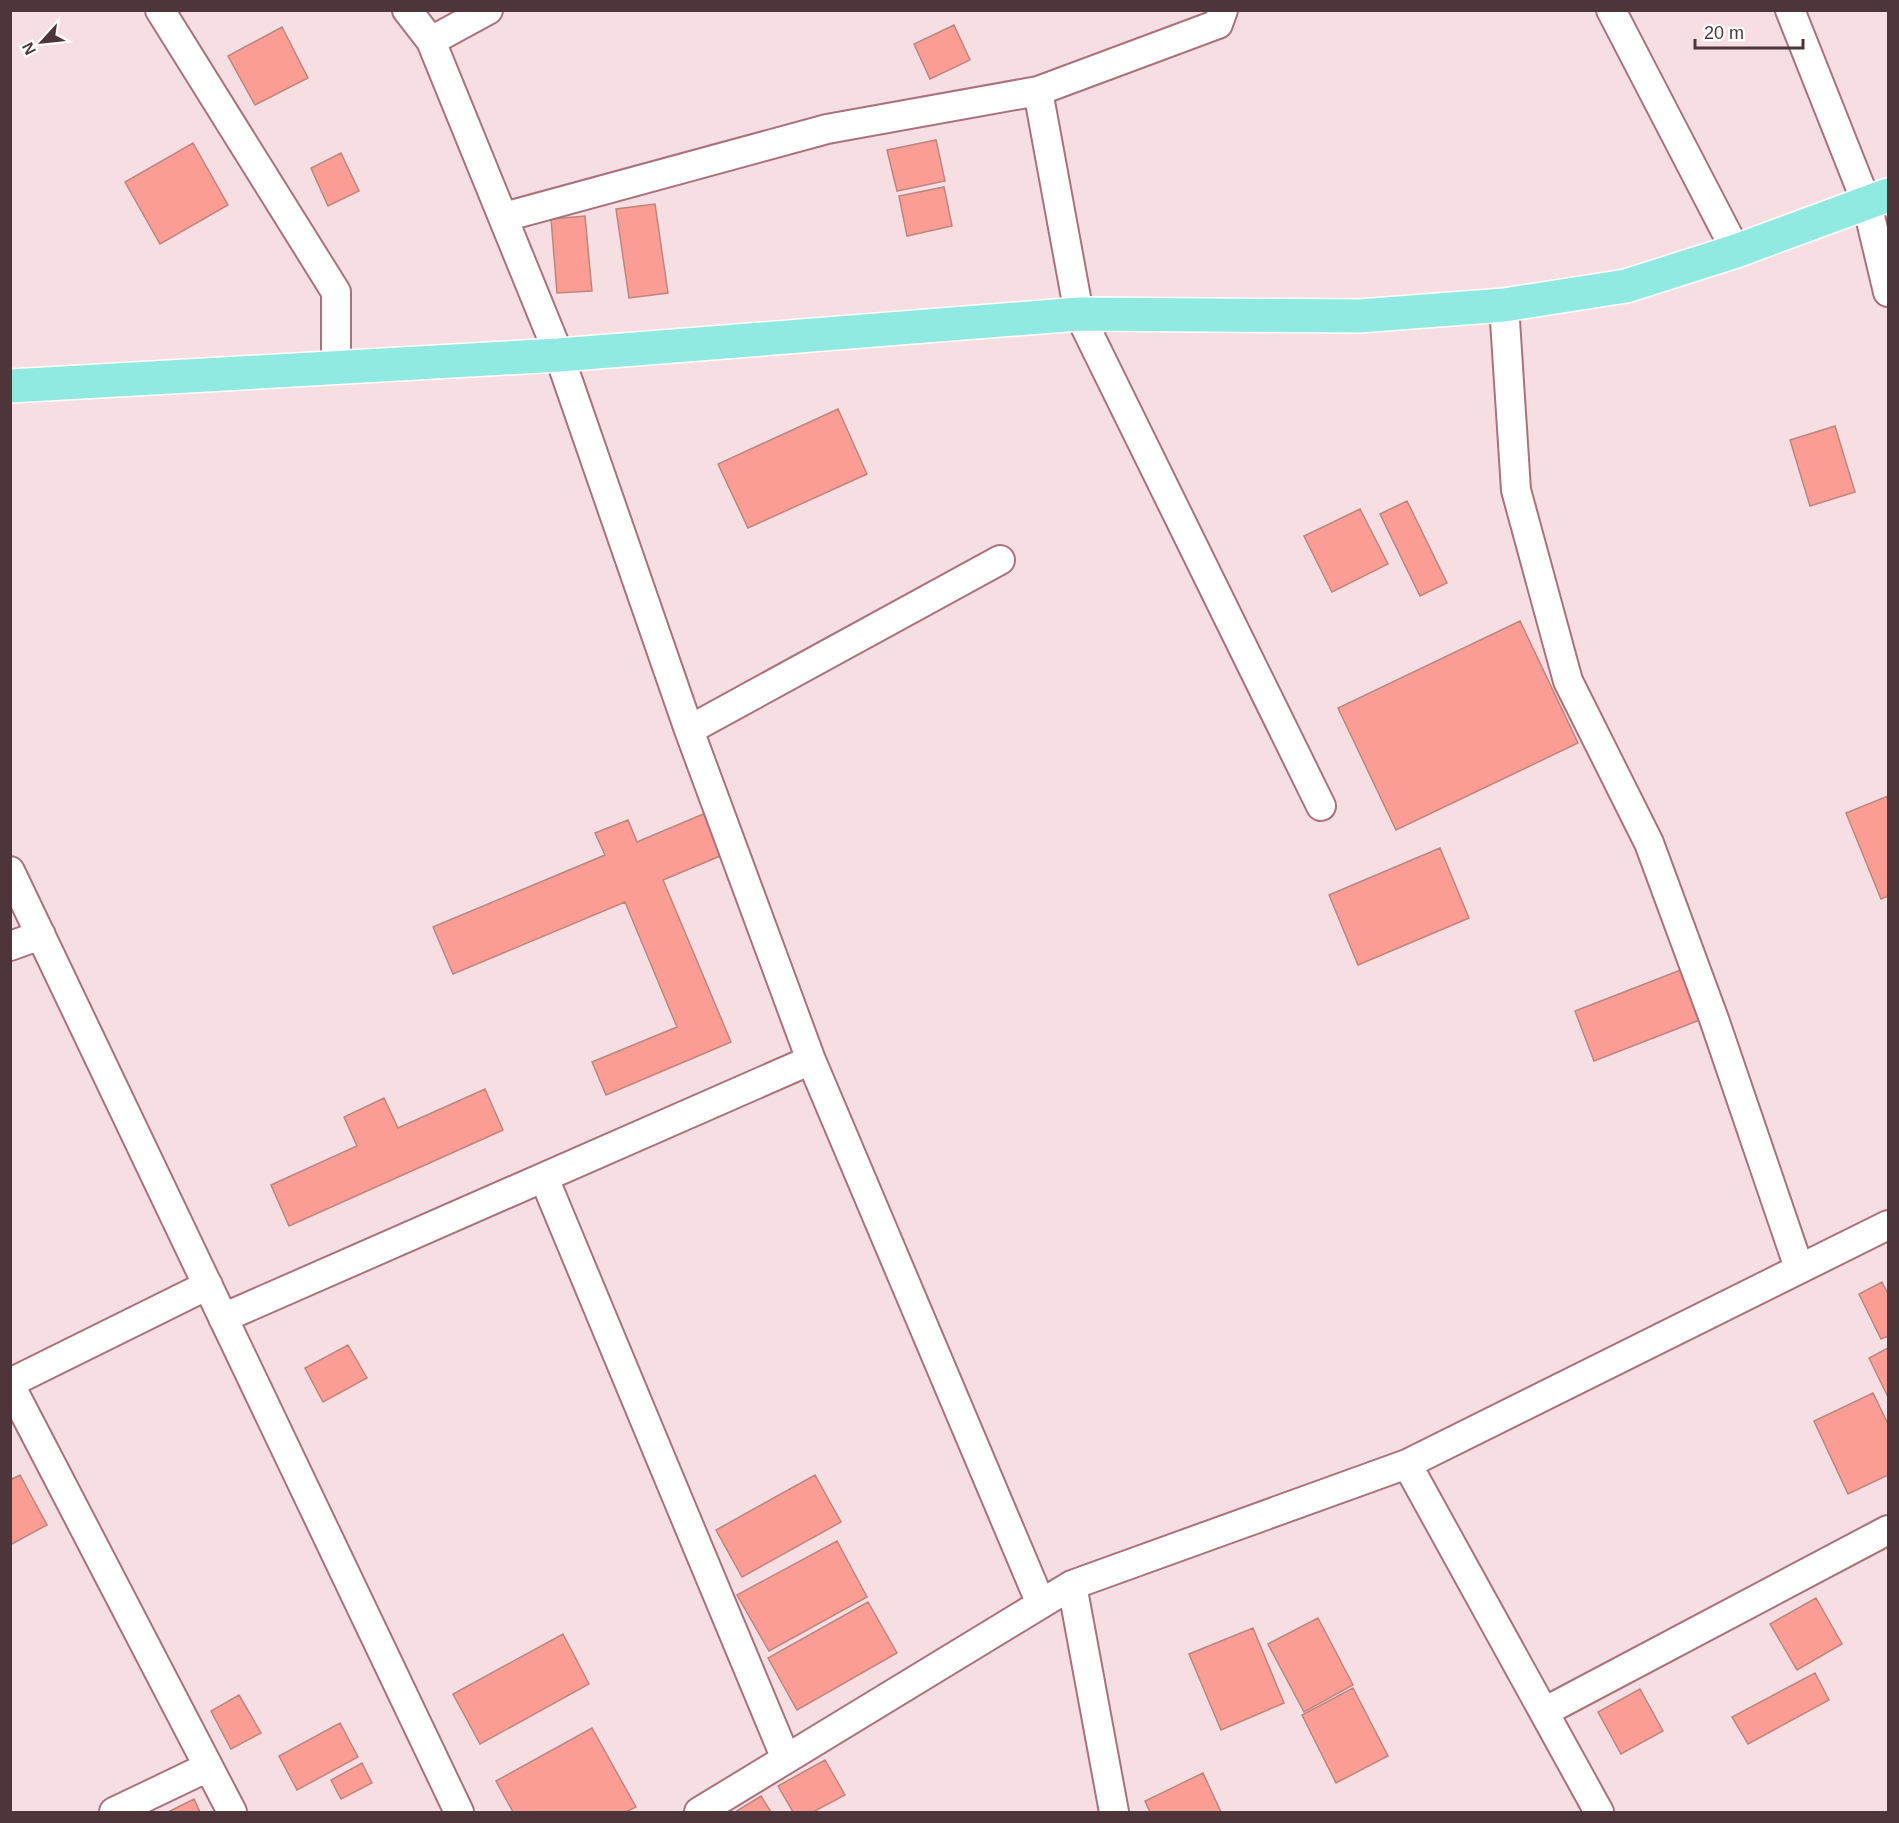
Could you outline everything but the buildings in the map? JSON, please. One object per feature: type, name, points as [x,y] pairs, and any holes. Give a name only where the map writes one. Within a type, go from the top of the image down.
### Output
[{"type":"main road","points":[[10,386],[336,365],[559,355],[1079,314],[1359,316],[1504,305],[1626,286],[1736,251],[1878,200]]},
{"type":"street","points":[[160,10],[336,292],[336,365]]},
{"type":"street","points":[[407,10],[431,41],[559,355],[689,730],[811,1060],[1041,1604]]},
{"type":"street","points":[[431,41],[488,10]]},
{"type":"street","points":[[504,217],[826,129],[1038,91],[1218,24],[1223,10]]},
{"type":"street","points":[[1611,10],[1736,251]]},
{"type":"street","points":[[1790,10],[1878,200],[1888,292]]},
{"type":"street","points":[[1038,91],[1079,314],[1321,806]]},
{"type":"street","points":[[1504,305],[1516,489],[1568,681],[1649,843],[1714,1019],[1798,1268]]},
{"type":"street","points":[[689,730],[1000,560]]},
{"type":"street","points":[[10,871],[459,1812]]},
{"type":"street","points":[[10,946],[41,935]]},
{"type":"street","points":[[223,1318],[811,1060]]},
{"type":"street","points":[[544,1178],[786,1759]]},
{"type":"street","points":[[699,1812],[1072,1585],[1407,1464],[1888,1225]]},
{"type":"street","points":[[208,1285],[13,1395],[232,1812]]},
{"type":"street","points":[[1407,1464],[1599,1812]]},
{"type":"street","points":[[1544,1712],[1888,1530]]},
{"type":"street","points":[[1072,1585],[1114,1812]]},
{"type":"street","points":[[114,1812],[208,1767]]}]
